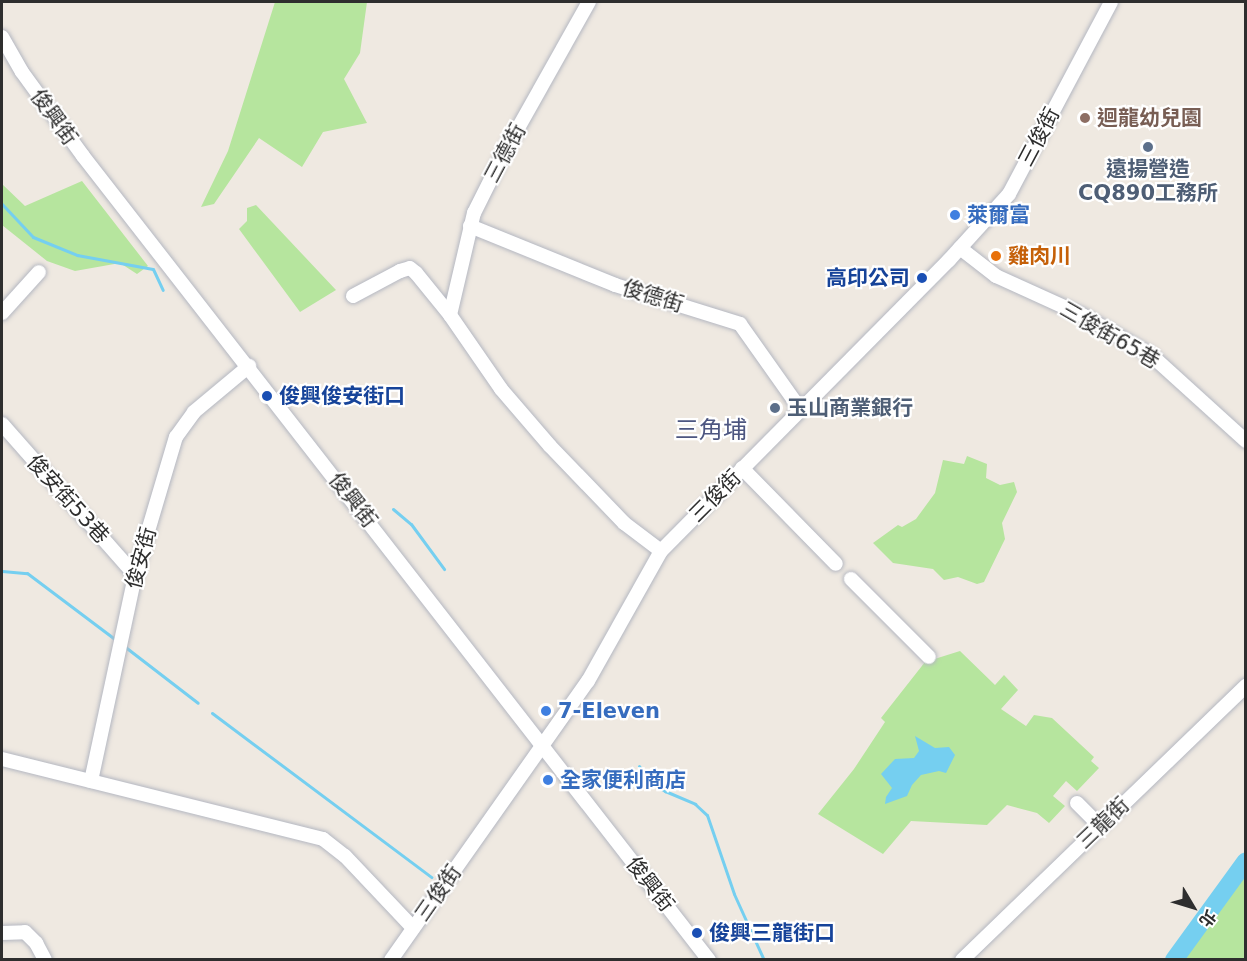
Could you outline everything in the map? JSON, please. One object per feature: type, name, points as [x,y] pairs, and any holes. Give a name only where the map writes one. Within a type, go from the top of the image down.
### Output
[{"type":"street","name":"三德街","points":[[450,315],[470,226],[503,155],[589,2]]},
{"type":"street","name":"三俊街","points":[[391,960],[599,665],[661,552],[960,248],[1009,194],[1111,2]]},
{"type":"street","name":"俊興街","points":[[2,37],[52,114],[709,960]]},
{"type":"street","name":"俊德街","points":[[470,226],[615,285],[740,324],[801,410]]},
{"type":"street","name":"三俊街65巷","points":[[960,248],[996,276],[1084,316],[1151,355],[1245,441]]},
{"type":"street","points":[[353,296],[410,268],[450,315],[501,389],[550,446],[624,523],[661,552]]},
{"type":"street","points":[[2,314],[39,272]]},
{"type":"street","name":"俊安街","points":[[91,781],[135,575],[176,437],[194,412],[249,366]]},
{"type":"street","name":"俊安街53巷","points":[[2,424],[135,575]]},
{"type":"street","points":[[742,468],[836,564]]},
{"type":"street","points":[[851,579],[929,657]]},
{"type":"street","name":"三龍街","points":[[962,960],[1245,686]]},
{"type":"street","points":[[2,759],[324,839],[345,856],[413,928]]},
{"type":"street","points":[[1077,803],[1100,826]]},
{"type":"street","points":[[2,933],[25,932],[36,943],[45,960]]},
{"type":"green space","points":[[275,2],[367,2],[360,53],[344,79],[367,123],[323,132],[302,167],[259,138],[214,204],[201,207],[228,151]]},
{"type":"green space","points":[[82,181],[148,266],[137,274],[120,263],[75,271],[47,261],[2,225],[2,184],[25,206]]},
{"type":"green space","points":[[256,205],[336,290],[300,312],[239,229],[247,221],[247,208]]},
{"type":"green space","points":[[967,456],[987,464],[986,478],[1000,485],[1014,482],[1017,492],[1002,523],[1005,539],[984,582],[977,584],[958,577],[944,580],[933,569],[893,563],[873,543],[898,525],[902,527],[916,519],[935,493],[943,460],[964,464]]},
{"type":"green space","points":[[960,651],[995,685],[1004,675],[1018,690],[1001,709],[1026,726],[1034,715],[1052,718],[1094,757],[1091,761],[1099,768],[1077,791],[1066,781],[1053,796],[1065,806],[1049,823],[1037,813],[1007,805],[987,825],[911,821],[883,854],[818,814],[854,769],[885,722],[881,718],[925,662]]},
{"type":"green space","points":[[1245,872],[1245,959],[1181,959],[1242,875]]},
{"type":"water","points":[[915,736],[935,748],[949,747],[955,755],[946,773],[939,771],[921,775],[912,785],[907,796],[885,804],[886,797],[892,788],[881,774],[895,759],[914,758],[919,751]]},
{"type":"waterway","points":[[2,204],[33,237],[77,255],[153,269],[163,290]]},
{"type":"waterway","points":[[393,509],[411,524],[444,569]]},
{"type":"waterway","points":[[2,571],[27,573],[116,640]]},
{"type":"waterway","points":[[124,646],[198,703]]},
{"type":"waterway","points":[[212,713],[431,877]]},
{"type":"waterway","points":[[639,766],[647,779],[665,791],[695,804],[707,815],[734,894],[764,960]]},
{"type":"waterway","points":[[1174,960],[1246,861]]},
{"type":"place","name":"迴龍幼兒園","points":[[1085,118]]},
{"type":"place","name":"遠揚營造 CQ890工務所","points":[[1148,147]]},
{"type":"place","name":"萊爾富","points":[[955,215]]},
{"type":"place","name":"雞肉川","points":[[996,256]]},
{"type":"place","name":"高印公司","points":[[922,278]]},
{"type":"place","name":"俊興俊安街口","points":[[267,396]]},
{"type":"place","name":"玉山商業銀行","points":[[775,408]]},
{"type":"place","name":"7-Eleven","points":[[546,711]]},
{"type":"place","name":"全家便利商店","points":[[548,780]]},
{"type":"place","name":"俊興三龍街口","points":[[697,933]]},
{"type":"district","name":"三角埔","points":[[711,431]]}]
